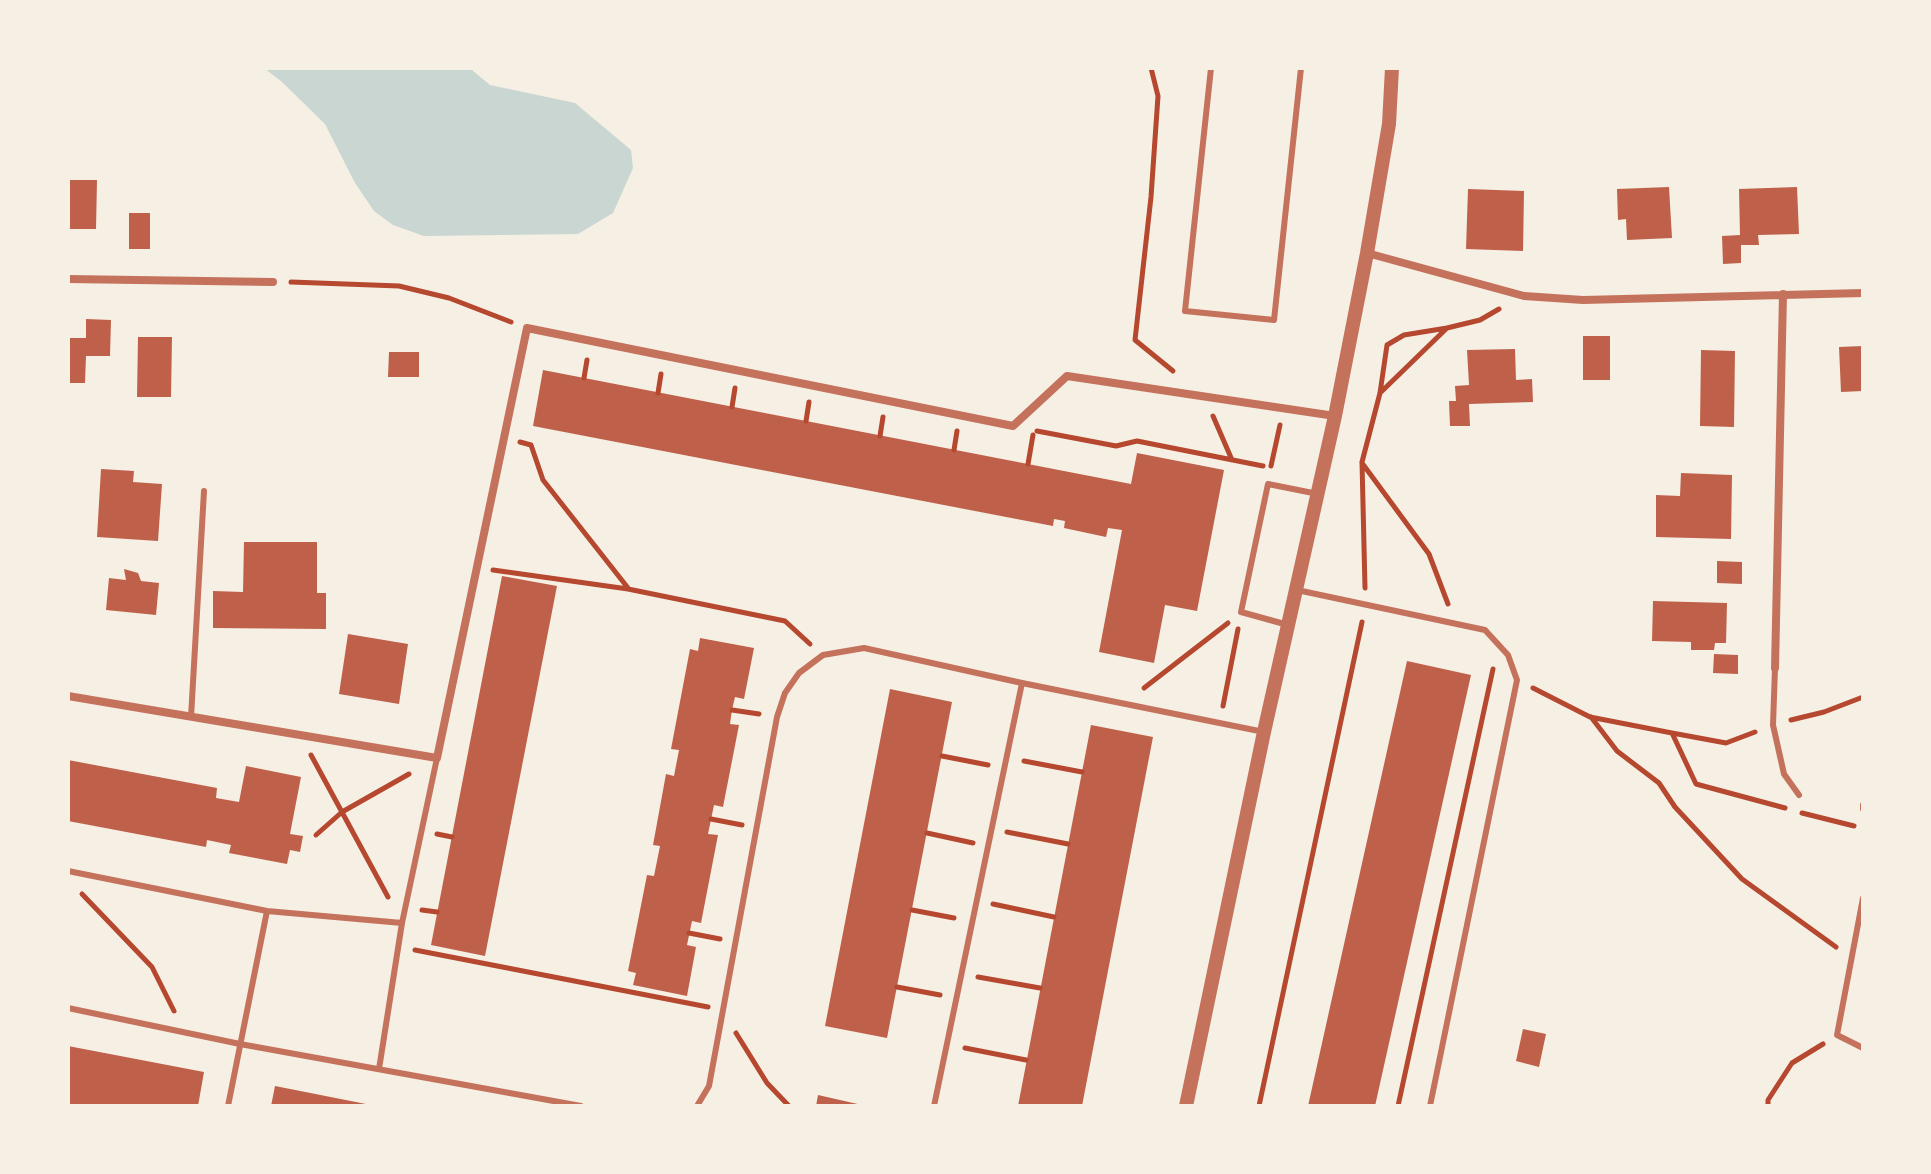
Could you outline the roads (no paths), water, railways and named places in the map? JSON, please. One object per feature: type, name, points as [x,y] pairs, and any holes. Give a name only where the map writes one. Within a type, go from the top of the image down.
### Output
[{"type":"street","points":[[1186,1106],[1264,732],[1335,416],[1389,124],[1392,68]]},
{"type":"street","points":[[1367,253],[1524,296],[1583,300],[1863,293]]},
{"type":"street","points":[[68,279],[273,282]]},
{"type":"street","points":[[1775,668],[1783,294]]},
{"type":"street","points":[[68,696],[437,758],[527,328],[1013,426],[1067,376],[1335,416]]},
{"type":"lane","points":[[1211,68],[1185,311],[1274,320],[1301,68]]},
{"type":"lane","points":[[1288,625],[1241,612],[1268,484],[1318,494]]},
{"type":"lane","points":[[191,717],[204,491]]},
{"type":"lane","points":[[1297,590],[1485,630],[1508,655],[1517,680],[1430,1106]]},
{"type":"lane","points":[[697,1106],[709,1086],[777,717],[785,693],[799,673],[823,655],[864,648],[1264,732]]},
{"type":"lane","points":[[1775,668],[1773,725],[1784,774],[1799,795]]},
{"type":"lane","points":[[934,1106],[1022,683]]},
{"type":"lane","points":[[379,1069],[402,923],[437,758]]},
{"type":"lane","points":[[68,871],[267,911],[402,923]]},
{"type":"lane","points":[[1863,898],[1837,1035],[1863,1048]]},
{"type":"lane","points":[[228,1106],[267,911]]},
{"type":"lane","points":[[68,1008],[240,1044],[581,1106]]}]
